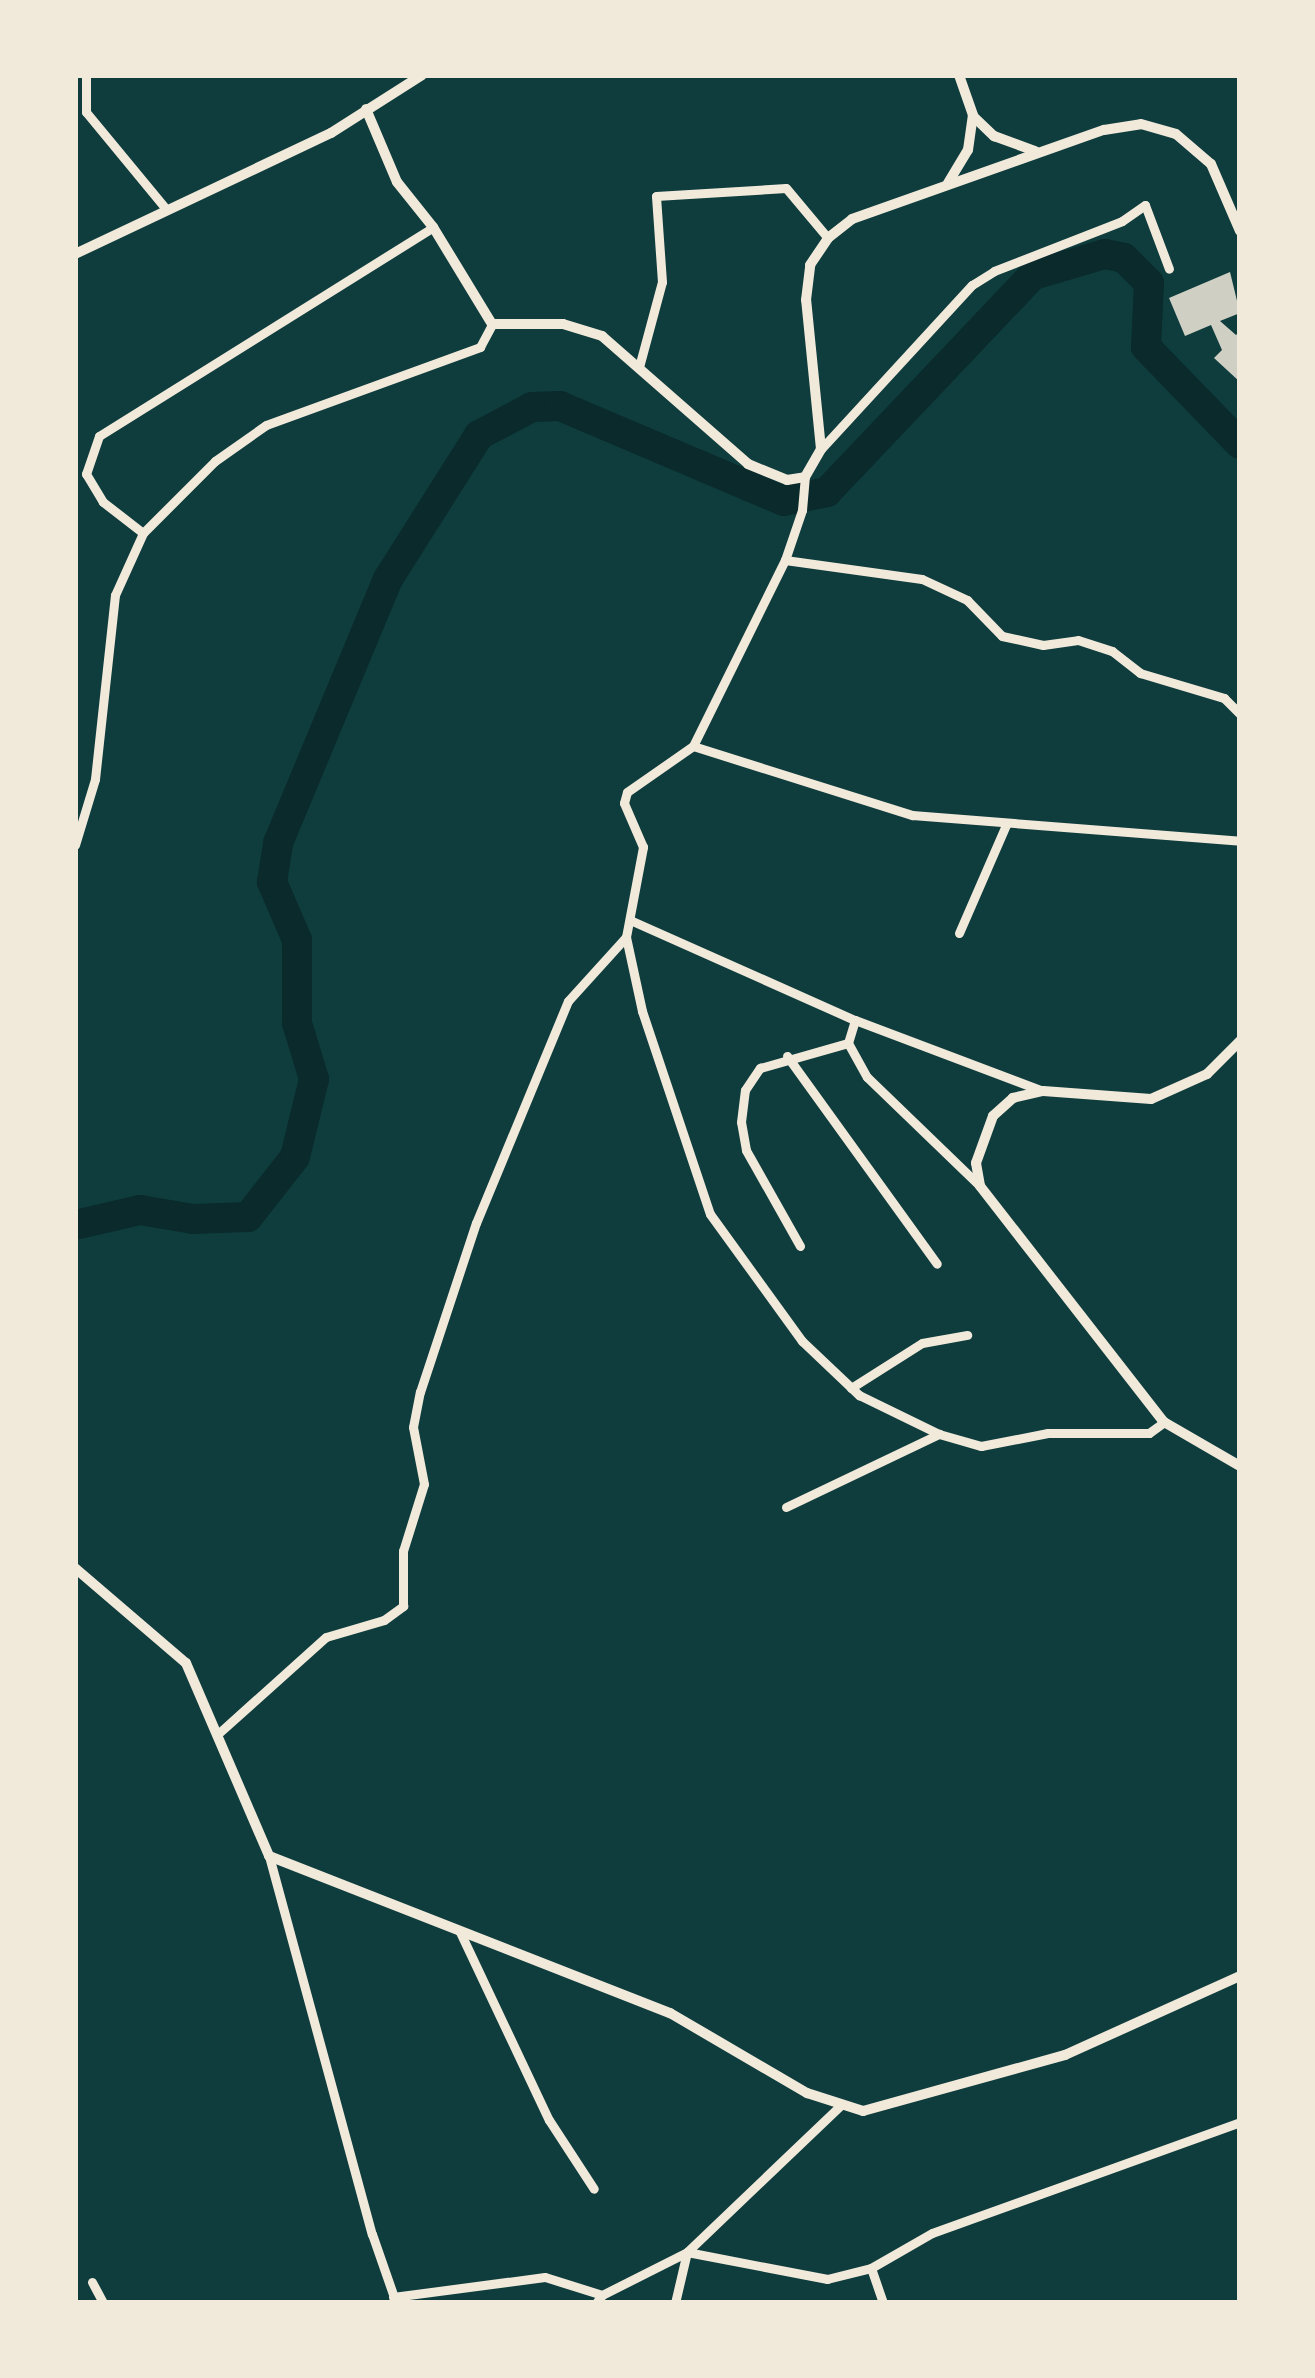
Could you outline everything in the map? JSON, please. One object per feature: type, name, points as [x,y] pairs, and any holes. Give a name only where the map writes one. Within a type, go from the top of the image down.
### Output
[{"type":"street","points":[[86,75],[80,114],[166,209]]},
{"type":"street","points":[[75,254],[331,133],[422,75]]},
{"type":"street","points":[[959,75],[973,115],[994,136],[1038,152]]},
{"type":"street","points":[[366,109],[397,182],[433,227],[492,324]]},
{"type":"street","points":[[947,184],[968,150],[973,115]]},
{"type":"street","points":[[821,449],[806,300],[810,265],[828,238],[852,220],[1122,126],[1159,127],[1211,164],[1240,231]]},
{"type":"street","points":[[639,367],[662,282],[656,196],[786,188],[828,238]]},
{"type":"street","points":[[1164,1422],[1149,1433],[1048,1433],[981,1446],[939,1433],[851,1388],[802,1341],[710,1214],[642,1011],[626,937],[643,848],[624,803],[627,792],[693,746],[784,560],[802,510],[804,482],[821,449],[971,285],[1122,221],[1144,205],[1169,269]]},
{"type":"street","points":[[143,533],[103,502],[86,474],[99,436],[433,227]]},
{"type":"street","points":[[492,324],[582,328],[602,336],[748,464],[804,482]]},
{"type":"street","points":[[75,845],[95,779],[115,595],[143,533],[214,461],[266,425],[480,347],[492,324]]},
{"type":"street","points":[[784,560],[922,579],[967,600],[1003,636],[1042,645],[1078,640],[1112,651],[1140,673],[1223,698],[1240,714]]},
{"type":"street","points":[[693,746],[912,815],[1240,841]]},
{"type":"street","points":[[959,933],[1006,825]]},
{"type":"street","points":[[630,920],[855,1020],[1043,1091],[1125,1101],[1163,1095],[1207,1075],[1240,1042]]},
{"type":"street","points":[[220,1732],[326,1637],[384,1620],[403,1606],[403,1551],[424,1484],[413,1427],[463,1259],[568,1001],[626,937]]},
{"type":"street","points":[[855,1020],[848,1043],[867,1077],[980,1186],[1164,1422],[1240,1466]]},
{"type":"street","points":[[800,1246],[754,1170],[741,1122],[746,1090],[760,1068],[787,1056],[848,1043]]},
{"type":"street","points":[[787,1056],[937,1264]]},
{"type":"street","points":[[980,1186],[976,1163],[993,1116],[1012,1098],[1043,1091]]},
{"type":"street","points":[[851,1388],[922,1342],[967,1335]]},
{"type":"street","points":[[786,1507],[939,1433]]},
{"type":"street","points":[[75,1568],[186,1663],[220,1732],[268,1856],[395,2300],[545,2277],[599,2299],[687,2252],[842,2104]]},
{"type":"street","points":[[268,1856],[670,2013],[807,2092],[863,2110],[1065,2055],[1240,1976]]},
{"type":"street","points":[[460,1932],[549,2120],[594,2189]]},
{"type":"street","points":[[687,2252],[827,2278],[872,2269],[932,2233],[1240,2122]]},
{"type":"street","points":[[675,2303],[687,2252]]},
{"type":"street","points":[[872,2269],[883,2303]]},
{"type":"street","points":[[92,2282],[103,2303]]},
{"type":"building","points":[[1230,272],[1240,313],[1220,321],[1236,335],[1240,331],[1240,382],[1214,358],[1222,350],[1211,325],[1185,336],[1169,298]]},
{"type":"waterway","points":[[75,1225],[140,1210],[193,1219],[248,1217],[295,1157],[314,1079],[297,1023],[297,940],[272,882],[278,843],[388,579],[479,435],[532,407],[560,406],[784,501],[827,492],[1033,275],[1105,254],[1124,258],[1149,283],[1146,347],[1240,444]]}]
